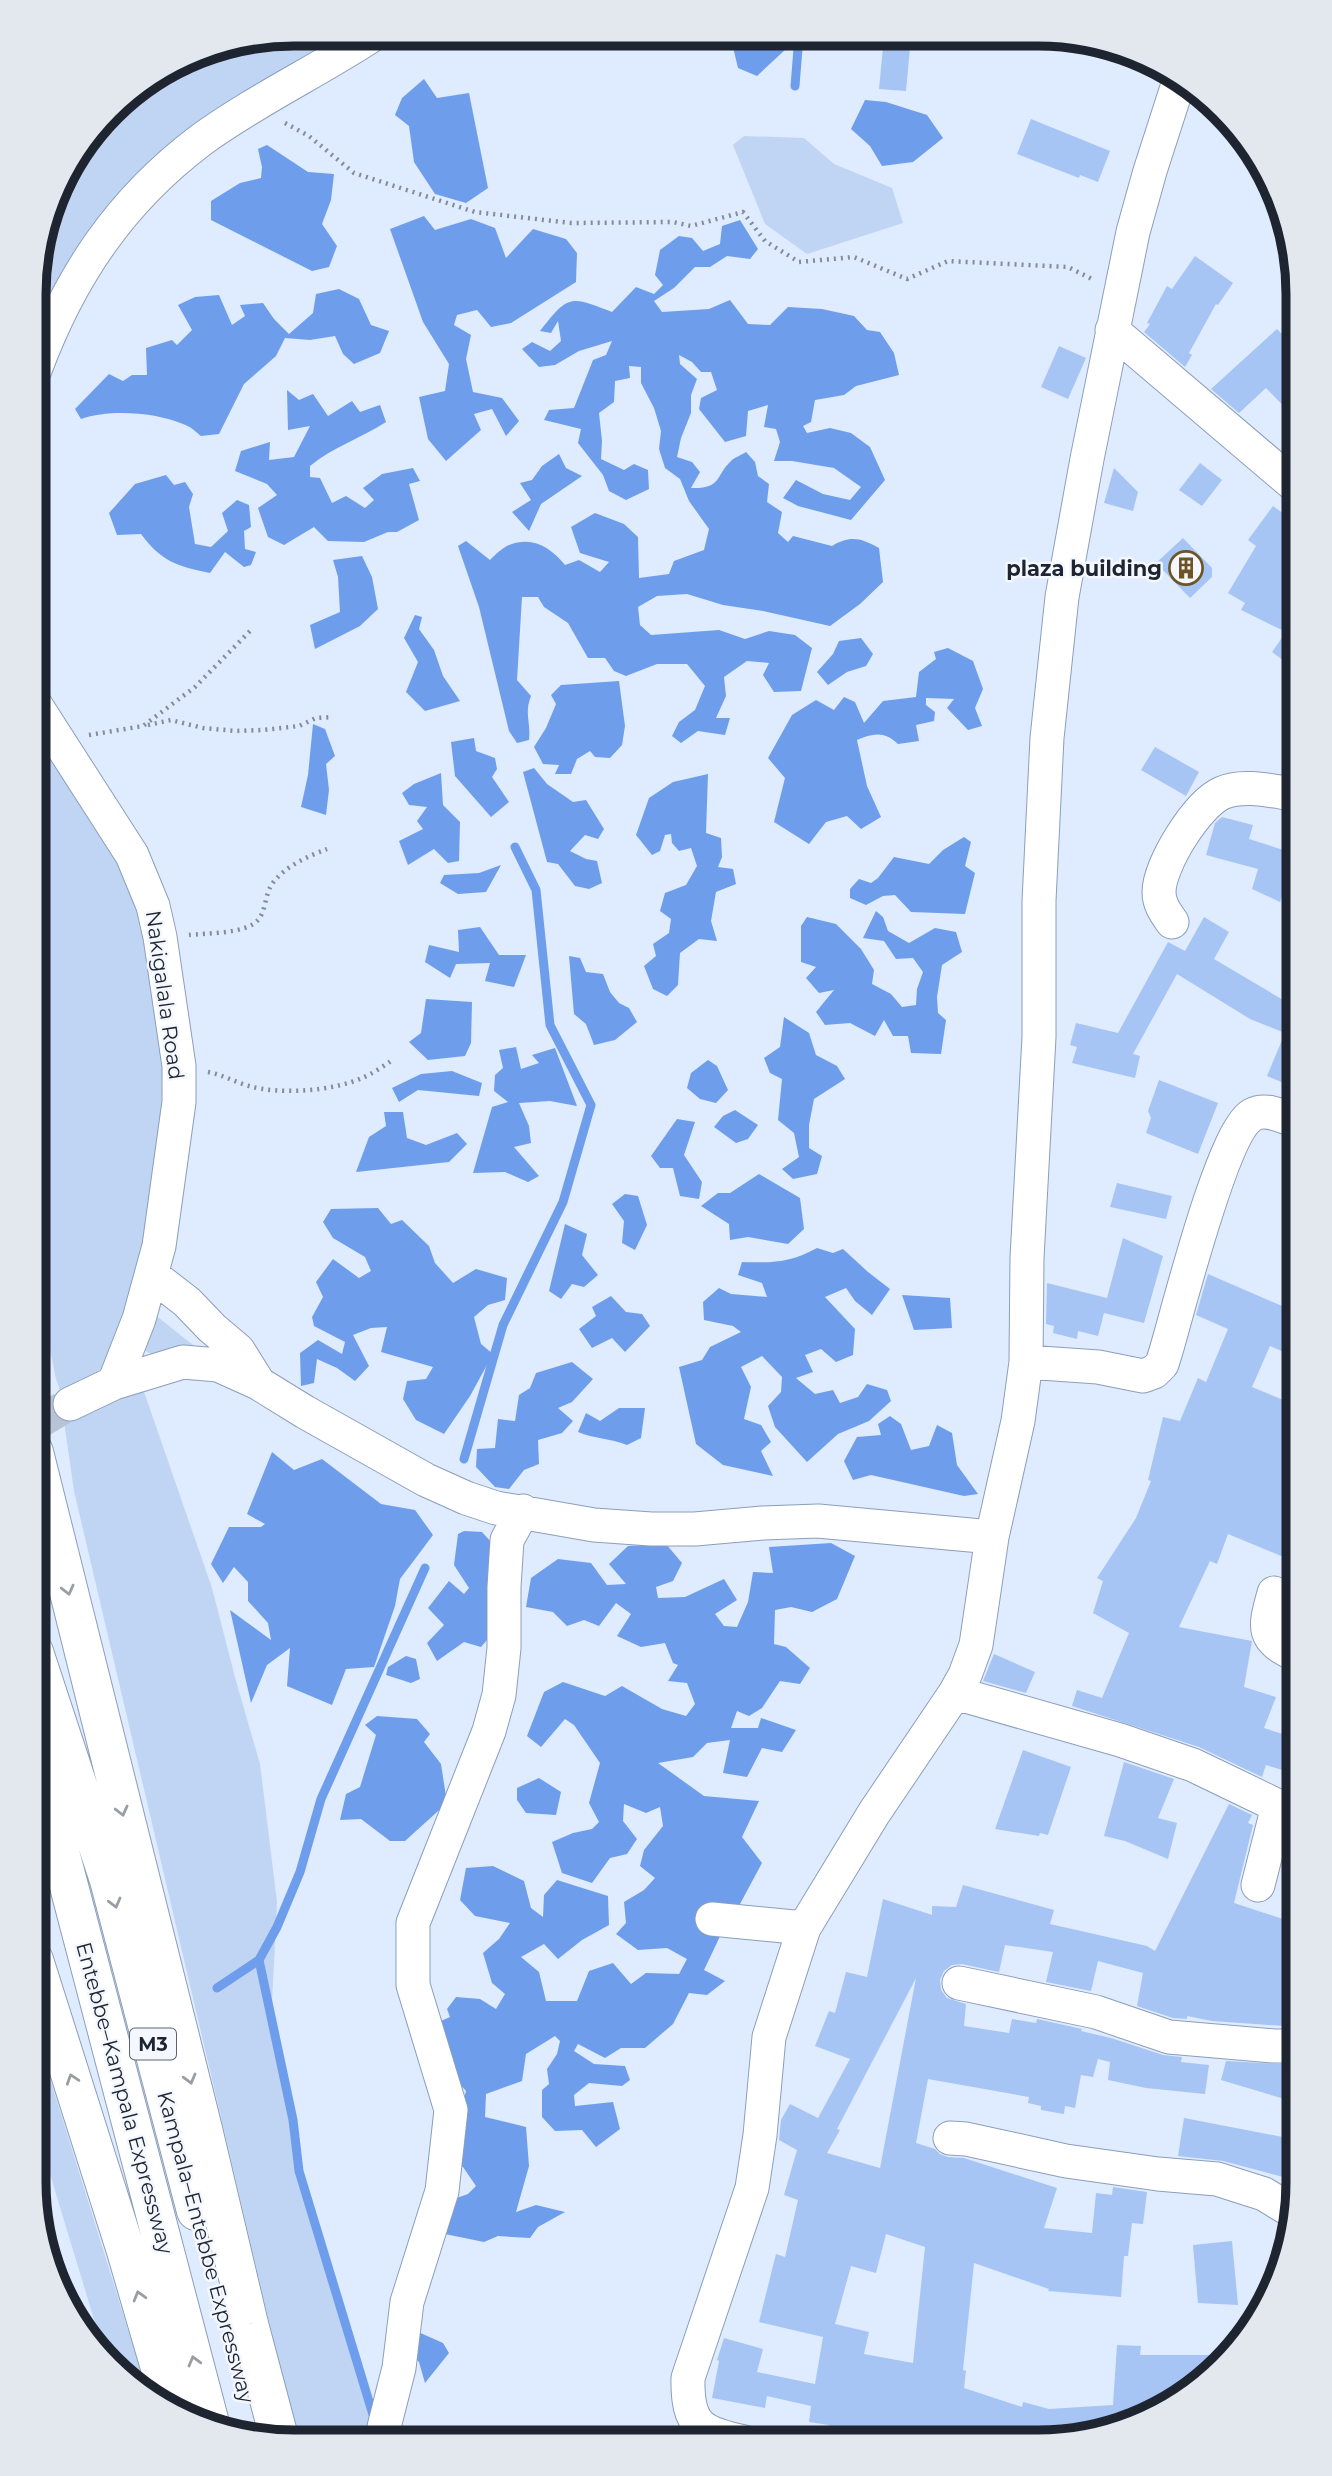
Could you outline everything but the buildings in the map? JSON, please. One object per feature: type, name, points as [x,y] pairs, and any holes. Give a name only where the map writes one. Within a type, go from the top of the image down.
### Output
[{"type":"highway","points":[[46,1500],[203,2129],[248,2324],[277,2430]]},
{"type":"highway","name":"Kampala–Entebbe Expressway","points":[[46,1688],[109,1880],[254,2427]]},
{"type":"highway","name":"Entebbe–Kampala Expressway","points":[[46,1808],[60,1852],[208,2415]]},
{"type":"highway","points":[[46,2001],[122,2238],[168,2396]]},
{"type":"street","points":[[46,345],[69,292],[120,215],[148,185],[201,140],[354,46]]},
{"type":"street","points":[[704,2430],[693,2416],[687,2397],[688,2378],[752,2188],[760,2136],[769,2037],[804,1928],[874,1813],[955,1693],[976,1645],[992,1537],[1018,1420],[1026,1362],[1027,1258],[1039,1037],[1039,901],[1047,738],[1062,597],[1120,292],[1150,171],[1177,88]]},
{"type":"street","points":[[1112,330],[1286,478]]},
{"type":"street","name":"Nakigalala Road","points":[[46,722],[132,855],[153,906],[179,1066],[176,1126],[159,1246],[135,1331],[108,1385]]},
{"type":"street","points":[[1172,922],[1162,907],[1159,890],[1181,836],[1205,805],[1223,792],[1244,789],[1286,794]]},
{"type":"street","points":[[1026,1362],[1098,1367],[1143,1376],[1154,1373],[1162,1364],[1219,1174],[1243,1123],[1254,1113],[1272,1113],[1286,1118]]},
{"type":"street","points":[[152,1275],[187,1302],[238,1350],[258,1383]]},
{"type":"street","points":[[70,1405],[108,1385],[183,1362],[218,1365],[258,1383],[426,1480],[496,1508],[594,1525],[651,1529],[695,1529],[818,1521],[992,1537]]},
{"type":"street","points":[[384,2430],[399,2368],[407,2302],[442,2191],[451,2110],[412,1985],[413,1923],[489,1731],[499,1695],[504,1648],[507,1540],[523,1511]]},
{"type":"street","points":[[1274,1593],[1266,1621],[1270,1637],[1286,1650]]},
{"type":"street","points":[[955,1693],[1120,1740],[1193,1765],[1286,1805]]},
{"type":"street","points":[[1258,1885],[1286,1811]]},
{"type":"street","points":[[712,1919],[804,1928]]},
{"type":"street","points":[[959,1983],[1096,2012],[1169,2037],[1286,2046]]},
{"type":"street","points":[[950,2138],[966,2139],[1066,2161],[1217,2179],[1264,2194],[1285,2207]]},
{"type":"path","points":[[276,119],[309,136],[354,173],[475,212],[571,223],[673,222],[691,226],[743,212],[765,241],[799,262],[854,257],[907,279],[948,261],[1068,267],[1120,292]]},
{"type":"path","points":[[143,726],[195,687],[250,630]]},
{"type":"path","points":[[57,741],[171,720],[214,729],[262,730],[299,726],[316,718],[333,717]]},
{"type":"path","points":[[160,937],[247,928],[259,920],[272,884],[289,868],[310,855],[327,849]]},
{"type":"path","points":[[179,1066],[225,1075],[249,1086],[278,1090],[338,1085],[363,1078],[391,1062]]},
{"type":"shaded area","points":[[277,46],[338,46],[187,141],[46,331],[46,277],[50,245],[64,199],[87,156],[118,118],[156,87],[199,64],[229,54]]},
{"type":"shaded area","points":[[744,136],[804,138],[834,164],[892,188],[903,223],[807,254],[765,224],[733,145]]},
{"type":"shaded area","points":[[46,751],[102,829],[141,910],[167,1095],[151,1239],[103,1375],[63,1398],[56,1379],[46,1331]]},
{"type":"shaded area","points":[[154,1314],[198,1349],[168,1356],[147,1352],[141,1347]]},
{"type":"shaded area","points":[[142,1386],[212,1588],[260,1764],[277,1902],[271,2022],[293,2120],[303,2182],[374,2420],[373,2430],[294,2430],[74,1491],[64,1421]]},
{"type":"shaded area","points":[[46,2066],[143,2379],[118,2358],[99,2335],[46,2161]]},
{"type":"water","points":[[733,46],[786,46],[757,76],[738,68]]},
{"type":"water","points":[[424,79],[437,98],[469,93],[488,188],[466,203],[435,194],[414,162],[409,126],[395,115],[402,98]]},
{"type":"water","points":[[865,100],[886,102],[927,115],[943,138],[913,162],[882,166],[870,146],[851,129]]},
{"type":"water","points":[[267,145],[308,172],[334,174],[331,200],[322,224],[337,246],[329,267],[312,271],[211,220],[211,201],[240,183],[261,178],[262,167],[258,149]]},
{"type":"water","points":[[424,216],[435,230],[471,219],[495,228],[506,258],[533,229],[566,239],[577,253],[576,282],[511,323],[491,327],[477,310],[457,315],[454,325],[471,335],[466,359],[473,392],[502,398],[519,421],[506,436],[492,409],[474,414],[481,430],[446,461],[428,439],[419,397],[445,391],[449,364],[423,322],[390,229]]},
{"type":"water","points":[[740,220],[758,249],[750,259],[727,256],[710,267],[695,267],[674,288],[654,301],[662,312],[709,309],[730,300],[748,324],[770,325],[788,307],[822,309],[854,316],[867,330],[880,332],[894,353],[899,375],[856,386],[844,395],[815,400],[811,422],[803,426],[807,433],[830,428],[851,433],[870,447],[885,480],[851,520],[798,506],[783,498],[796,480],[823,494],[850,500],[861,487],[834,468],[774,461],[780,442],[776,429],[764,427],[768,405],[748,411],[746,436],[725,442],[699,409],[701,398],[717,390],[711,372],[701,372],[692,362],[679,355],[680,364],[697,379],[691,395],[691,413],[677,457],[692,462],[700,472],[691,488],[701,488],[713,484],[731,461],[746,452],[755,462],[758,476],[769,484],[767,502],[782,512],[778,533],[788,542],[793,536],[832,546],[850,539],[873,545],[879,548],[883,582],[860,604],[830,626],[723,605],[687,594],[657,596],[638,607],[640,625],[651,635],[719,630],[745,639],[769,631],[795,635],[812,648],[801,691],[774,692],[763,675],[769,663],[747,661],[724,677],[726,696],[716,718],[730,718],[725,735],[698,731],[681,743],[672,736],[679,722],[695,710],[705,686],[687,664],[657,664],[626,676],[614,671],[605,658],[588,658],[568,623],[544,607],[538,597],[522,597],[517,680],[531,696],[528,708],[529,740],[517,743],[509,731],[479,607],[458,546],[466,541],[490,560],[509,545],[533,543],[547,548],[565,565],[579,560],[600,572],[609,562],[580,553],[571,527],[595,513],[624,524],[638,537],[639,578],[669,574],[674,561],[704,550],[709,529],[689,501],[680,479],[665,468],[659,449],[661,431],[654,408],[641,383],[641,367],[629,366],[630,378],[615,381],[614,402],[599,413],[601,459],[624,470],[634,464],[648,470],[649,489],[626,500],[609,491],[603,475],[578,443],[581,429],[544,420],[549,410],[574,408],[593,360],[606,355],[612,341],[579,351],[555,365],[539,367],[522,349],[532,342],[550,351],[561,341],[558,321],[551,333],[540,331],[558,310],[571,302],[587,303],[612,312],[636,287],[654,294],[663,285],[655,275],[660,250],[679,236],[692,238],[703,251],[720,244],[722,226]]},
{"type":"water","points":[[339,289],[359,299],[371,325],[389,331],[380,353],[354,364],[343,354],[335,336],[310,340],[285,338],[276,356],[244,384],[219,434],[201,436],[186,425],[146,415],[118,413],[81,419],[75,409],[109,374],[123,381],[132,375],[147,375],[146,348],[172,340],[177,345],[192,330],[178,305],[195,297],[219,295],[232,325],[245,316],[240,305],[263,303],[289,334],[313,313],[316,294]]},
{"type":"water","points":[[287,390],[299,400],[313,394],[328,416],[352,401],[360,412],[380,405],[386,422],[319,459],[310,466],[310,477],[320,478],[332,503],[346,496],[365,508],[374,500],[363,488],[382,474],[413,468],[420,481],[409,484],[419,520],[397,532],[388,532],[364,542],[328,541],[314,527],[284,545],[268,537],[258,508],[277,495],[267,484],[235,471],[241,451],[270,442],[269,460],[294,457],[310,426],[288,430]]},
{"type":"water","points":[[559,454],[566,468],[582,476],[541,504],[529,531],[512,512],[531,500],[520,483],[532,480],[542,466]]},
{"type":"water","points":[[166,475],[174,485],[185,482],[193,494],[189,507],[195,544],[211,547],[228,531],[222,513],[237,500],[249,505],[251,527],[244,531],[245,549],[256,552],[251,565],[244,567],[225,552],[210,573],[179,565],[163,557],[141,534],[117,535],[109,513],[135,484]]},
{"type":"water","points":[[362,556],[372,577],[378,609],[360,626],[315,649],[310,625],[340,612],[338,577],[333,560]]},
{"type":"water","points":[[415,615],[422,617],[419,629],[434,650],[443,676],[460,701],[425,711],[406,692],[418,662],[404,638]]},
{"type":"water","points":[[861,638],[873,654],[866,666],[847,672],[828,685],[817,672],[833,654],[839,641]]},
{"type":"water","points":[[948,648],[973,661],[983,689],[975,708],[982,726],[968,730],[947,708],[954,699],[926,698],[926,705],[935,712],[934,721],[916,725],[919,741],[898,744],[879,734],[857,740],[867,786],[881,817],[861,829],[847,816],[826,822],[809,844],[774,822],[785,778],[768,758],[792,715],[816,700],[834,710],[844,697],[855,702],[864,723],[883,701],[916,697],[919,672],[936,659],[934,652]]},
{"type":"water","points":[[619,681],[625,726],[622,745],[610,758],[595,757],[590,751],[577,759],[571,774],[555,774],[559,765],[543,764],[534,747],[556,704],[551,695],[561,685]]},
{"type":"water","points":[[313,724],[325,729],[335,756],[326,764],[329,790],[326,815],[301,807],[308,775]]},
{"type":"water","points":[[474,738],[476,751],[495,758],[497,769],[492,777],[509,802],[491,817],[455,776],[451,742]]},
{"type":"water","points":[[534,768],[547,784],[573,802],[586,800],[604,829],[598,839],[585,835],[570,851],[597,861],[602,883],[589,889],[575,886],[558,864],[547,862],[523,772]]},
{"type":"water","points":[[441,773],[443,805],[460,822],[459,861],[448,863],[434,849],[408,865],[399,841],[423,829],[417,821],[427,807],[409,805],[402,793],[414,784]]},
{"type":"water","points":[[708,774],[706,833],[721,838],[722,857],[718,867],[733,869],[736,884],[716,892],[711,921],[717,941],[699,939],[680,953],[678,985],[667,996],[653,989],[644,966],[656,956],[653,944],[669,933],[671,919],[660,911],[665,893],[686,885],[697,866],[691,848],[679,851],[672,843],[671,834],[665,835],[660,851],[652,855],[636,835],[649,798],[673,782]]},
{"type":"water","points":[[964,837],[971,842],[965,866],[975,873],[965,914],[911,912],[895,895],[883,896],[866,905],[850,898],[850,889],[859,879],[871,883],[894,857],[929,864],[943,850]]},
{"type":"water","points":[[501,865],[486,892],[458,894],[440,883],[444,875],[479,873]]},
{"type":"water","points":[[876,911],[883,917],[888,931],[909,943],[935,928],[956,932],[962,952],[942,965],[937,997],[938,1013],[946,1020],[941,1054],[911,1053],[908,1036],[893,1036],[884,1020],[875,1036],[850,1023],[825,1025],[816,1012],[834,990],[819,993],[806,978],[816,967],[801,962],[801,926],[807,917],[836,924],[861,949],[874,970],[872,984],[891,994],[902,1007],[916,1005],[917,989],[923,972],[913,958],[896,959],[884,941],[863,938]]},
{"type":"water","points":[[480,927],[499,955],[526,955],[514,987],[485,981],[490,963],[456,964],[450,978],[425,962],[429,945],[459,952],[458,930]]},
{"type":"water","points":[[569,956],[580,958],[586,972],[603,974],[610,992],[619,1003],[629,1008],[637,1022],[615,1040],[594,1045],[586,1024],[574,1014]]},
{"type":"water","points":[[426,999],[472,1002],[471,1043],[465,1056],[428,1060],[409,1042],[421,1033]]},
{"type":"water","points":[[784,1017],[809,1033],[816,1055],[837,1066],[845,1079],[814,1099],[809,1125],[809,1148],[822,1156],[817,1174],[793,1179],[782,1169],[799,1157],[794,1133],[778,1120],[782,1079],[770,1073],[764,1058],[780,1047]]},
{"type":"water","points":[[516,1047],[521,1069],[539,1063],[532,1055],[555,1048],[577,1106],[550,1101],[519,1103],[529,1126],[531,1143],[514,1147],[539,1176],[528,1182],[505,1172],[473,1173],[492,1107],[508,1102],[494,1091],[495,1075],[503,1068],[499,1050]]},
{"type":"water","points":[[708,1060],[717,1066],[728,1090],[716,1103],[700,1099],[687,1088],[691,1073]]},
{"type":"water","points":[[452,1071],[482,1083],[479,1096],[418,1090],[399,1102],[392,1088],[421,1074]]},
{"type":"water","points":[[735,1110],[758,1125],[748,1139],[736,1143],[714,1127],[723,1116]]},
{"type":"water","points":[[384,1112],[403,1112],[407,1138],[426,1145],[457,1133],[467,1144],[449,1162],[356,1172],[369,1137],[386,1126]]},
{"type":"water","points":[[677,1119],[695,1122],[684,1155],[702,1182],[699,1199],[680,1196],[673,1168],[660,1168],[651,1156]]},
{"type":"water","points":[[759,1174],[800,1198],[804,1229],[788,1244],[748,1237],[730,1240],[729,1224],[701,1206],[718,1193],[730,1193]]},
{"type":"water","points":[[625,1194],[638,1196],[647,1225],[635,1250],[622,1243],[624,1221],[612,1204]]},
{"type":"water","points":[[378,1208],[391,1224],[402,1220],[429,1246],[435,1263],[453,1283],[476,1269],[507,1278],[505,1300],[488,1305],[474,1317],[481,1344],[493,1354],[470,1396],[444,1434],[416,1420],[403,1399],[407,1381],[426,1379],[433,1367],[381,1352],[387,1327],[371,1328],[353,1335],[369,1366],[355,1381],[337,1368],[317,1359],[314,1383],[301,1386],[300,1353],[318,1340],[342,1354],[345,1342],[314,1326],[312,1317],[323,1297],[316,1282],[333,1259],[359,1278],[371,1271],[365,1257],[333,1238],[323,1222],[331,1209]]},
{"type":"water","points":[[565,1224],[587,1234],[582,1255],[598,1275],[584,1287],[572,1284],[561,1299],[549,1291]]},
{"type":"water","points":[[817,1248],[833,1253],[843,1249],[890,1289],[872,1315],[855,1301],[846,1288],[825,1297],[855,1329],[853,1355],[836,1362],[821,1349],[805,1355],[813,1372],[796,1378],[815,1394],[833,1390],[840,1403],[858,1397],[867,1384],[887,1390],[891,1401],[869,1421],[838,1434],[807,1462],[775,1427],[768,1406],[781,1392],[782,1377],[762,1356],[741,1367],[751,1387],[744,1419],[761,1425],[771,1442],[761,1451],[773,1476],[723,1465],[696,1444],[679,1367],[702,1360],[710,1347],[741,1332],[733,1326],[704,1320],[703,1302],[719,1288],[731,1294],[767,1297],[762,1283],[738,1275],[742,1262],[781,1261]]},
{"type":"water","points":[[902,1295],[950,1298],[952,1328],[914,1330]]},
{"type":"water","points":[[611,1296],[626,1312],[642,1314],[650,1326],[625,1352],[612,1338],[592,1348],[579,1329],[596,1316],[592,1307]]},
{"type":"water","points":[[572,1362],[593,1379],[572,1402],[558,1408],[573,1421],[562,1433],[538,1440],[539,1464],[524,1470],[509,1489],[495,1487],[476,1467],[477,1449],[495,1448],[498,1419],[515,1421],[519,1395],[530,1388],[536,1373]]},
{"type":"water","points":[[619,1408],[645,1408],[641,1438],[627,1445],[578,1432],[586,1413],[600,1421]]},
{"type":"water","points":[[890,1416],[901,1424],[911,1450],[929,1446],[937,1425],[952,1433],[957,1465],[978,1494],[964,1496],[871,1475],[853,1480],[844,1461],[857,1437],[881,1435],[878,1424]]},
{"type":"water","points":[[272,1452],[294,1470],[322,1459],[381,1504],[415,1510],[433,1535],[400,1579],[395,1606],[374,1667],[346,1669],[332,1705],[287,1686],[290,1648],[267,1665],[251,1703],[230,1610],[271,1640],[268,1623],[248,1601],[248,1582],[234,1567],[223,1583],[211,1564],[229,1527],[261,1527],[265,1524],[247,1514]]},
{"type":"water","points":[[464,1531],[482,1532],[501,1553],[498,1627],[481,1647],[464,1642],[437,1661],[427,1643],[444,1625],[428,1608],[449,1581],[464,1594],[469,1588],[454,1565],[458,1534]]},
{"type":"water","points":[[831,1543],[855,1556],[837,1599],[812,1612],[791,1607],[775,1610],[774,1644],[786,1647],[810,1668],[800,1684],[780,1681],[762,1708],[749,1716],[737,1711],[731,1728],[758,1728],[761,1718],[796,1730],[782,1752],[762,1748],[747,1777],[723,1773],[730,1740],[707,1743],[693,1757],[658,1763],[704,1796],[759,1801],[742,1837],[762,1863],[740,1904],[712,1909],[723,1930],[704,1970],[725,1981],[707,1995],[689,1993],[673,2024],[645,2048],[621,2048],[605,2058],[578,2044],[574,2051],[594,2064],[625,2066],[630,2080],[622,2086],[589,2083],[574,2095],[575,2106],[613,2102],[620,2129],[596,2147],[582,2130],[555,2131],[542,2117],[542,2090],[549,2084],[547,2069],[557,2054],[560,2041],[555,2036],[526,2054],[522,2081],[486,2094],[485,2117],[526,2127],[529,2166],[516,2212],[536,2205],[565,2212],[538,2227],[530,2238],[498,2236],[484,2242],[445,2234],[445,2202],[468,2194],[476,2186],[463,2167],[449,2156],[466,2091],[446,2069],[441,2021],[450,2017],[447,2009],[456,1997],[480,1999],[496,2009],[505,1994],[492,1983],[483,1953],[499,1939],[510,1923],[475,1916],[460,1900],[466,1868],[493,1866],[524,1881],[531,1908],[543,1917],[544,1895],[557,1880],[608,1896],[609,1925],[582,1940],[558,1959],[544,1944],[521,1957],[539,1972],[546,2001],[577,2001],[589,1971],[613,1963],[631,1984],[646,1973],[679,1974],[687,1959],[667,1948],[638,1950],[616,1934],[626,1923],[624,1902],[644,1890],[655,1878],[640,1866],[644,1850],[663,1826],[660,1807],[646,1813],[624,1804],[623,1821],[637,1839],[627,1854],[610,1858],[592,1883],[562,1873],[552,1842],[592,1829],[599,1822],[589,1803],[600,1763],[574,1725],[565,1719],[541,1747],[527,1736],[544,1692],[563,1682],[605,1696],[622,1686],[662,1709],[686,1716],[695,1704],[687,1683],[668,1681],[678,1665],[673,1663],[665,1643],[641,1647],[617,1636],[631,1614],[616,1603],[599,1626],[584,1620],[567,1626],[553,1612],[526,1607],[531,1578],[558,1559],[591,1563],[607,1585],[626,1584],[609,1564],[628,1546],[666,1544],[682,1563],[673,1581],[656,1587],[658,1598],[685,1597],[724,1579],[737,1600],[715,1614],[724,1626],[737,1627],[748,1602],[753,1572],[773,1573],[769,1547]]},
{"type":"water","points":[[406,1656],[416,1659],[420,1679],[411,1683],[386,1675],[388,1667]]},
{"type":"water","points":[[377,1716],[417,1719],[430,1734],[424,1742],[441,1764],[447,1803],[405,1841],[390,1841],[361,1819],[340,1820],[346,1794],[360,1787],[376,1735],[365,1725]]},
{"type":"water","points":[[539,1778],[561,1792],[556,1815],[526,1813],[517,1800],[517,1788]]},
{"type":"water","points":[[416,2331],[443,2343],[449,2353],[425,2383],[419,2362],[405,2348]]},
{"type":"waterway","points":[[795,86],[798,46]]},
{"type":"waterway","points":[[464,1459],[503,1325],[563,1202],[591,1105],[550,1025],[536,890],[515,847]]},
{"type":"waterway","points":[[217,1988],[259,1960],[277,1927],[300,1872],[321,1799],[425,1568]]},
{"type":"waterway","points":[[259,1960],[293,2120],[299,2171],[374,2418]]},
{"type":"tunnel","points":[[46,1418],[70,1404]]},
{"type":"place","name":"plaza building","points":[[1186,568]]}]
